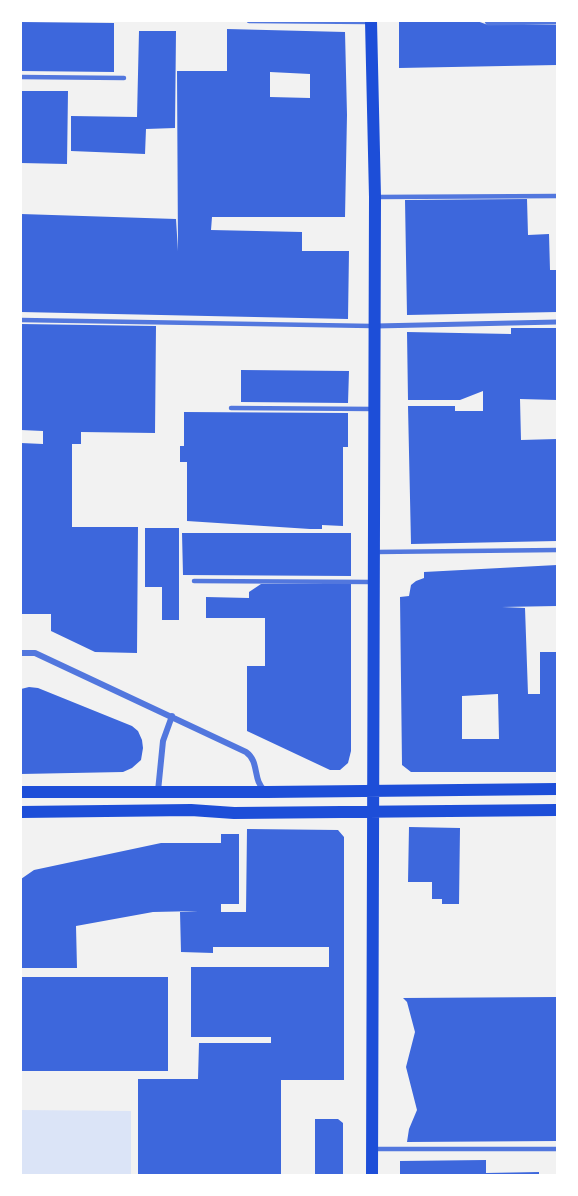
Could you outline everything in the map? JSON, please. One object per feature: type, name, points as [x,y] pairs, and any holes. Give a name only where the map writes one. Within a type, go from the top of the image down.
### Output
[{"type":"main road","points":[[371,22],[375,197],[372,1175]]},
{"type":"main road","points":[[21,792],[557,789]]},
{"type":"main road","points":[[21,812],[557,810]]},
{"type":"street","points":[[487,21],[488,23],[557,22]]},
{"type":"street","points":[[374,326],[557,322]]},
{"type":"street","points":[[21,653],[35,653],[246,752],[255,763],[260,787],[267,792]]},
{"type":"street","points":[[158,791],[163,741],[172,716]]},
{"type":"lane","points":[[249,21],[371,22]]},
{"type":"lane","points":[[21,77],[124,78]]},
{"type":"lane","points":[[375,197],[557,196]]},
{"type":"lane","points":[[21,320],[374,326]]},
{"type":"lane","points":[[231,408],[374,409]]},
{"type":"lane","points":[[373,552],[557,550]]},
{"type":"lane","points":[[194,581],[373,582]]},
{"type":"lane","points":[[497,1149],[500,1141]]},
{"type":"lane","points":[[372,1149],[557,1149]]},
{"type":"shaded area","points":[[21,1110],[131,1111],[131,1175],[21,1175]]},
{"type":"building","points":[[399,21],[477,21],[488,25],[557,25],[557,65],[399,68]]},
{"type":"building","points":[[21,22],[114,23],[114,72],[21,71]]},
{"type":"building","points":[[227,29],[345,32],[347,115],[345,217],[212,217],[211,230],[302,232],[302,251],[349,251],[348,319],[21,312],[21,214],[176,219],[178,251],[177,71],[227,71]],"holes":[[[270,72],[310,74],[310,98],[270,97]]]},
{"type":"building","points":[[139,31],[176,31],[175,128],[146,129],[145,154],[71,151],[71,116],[137,117]]},
{"type":"building","points":[[21,91],[68,91],[67,164],[21,163]]},
{"type":"building","points":[[527,199],[528,235],[549,234],[550,270],[557,270],[557,312],[407,315],[405,200]]},
{"type":"building","points":[[21,324],[156,326],[155,433],[81,432],[81,444],[72,444],[72,527],[138,527],[137,653],[95,652],[51,631],[51,614],[21,614],[21,443],[43,444],[43,431],[21,430]]},
{"type":"building","points":[[511,328],[557,328],[557,400],[520,399],[521,440],[557,439],[557,541],[411,544],[408,406],[455,406],[455,411],[483,411],[483,391],[460,400],[408,400],[407,332],[511,334]]},
{"type":"building","points":[[241,370],[349,371],[348,403],[241,402]]},
{"type":"building","points":[[184,412],[348,413],[348,447],[343,447],[343,526],[322,525],[322,529],[310,529],[187,521],[187,462],[180,462],[180,446],[184,446]]},
{"type":"building","points":[[145,528],[179,528],[179,620],[162,620],[162,587],[145,587]]},
{"type":"building","points":[[182,533],[351,533],[351,576],[183,575]]},
{"type":"building","points":[[557,565],[557,606],[502,607],[525,608],[528,694],[540,694],[540,652],[557,652],[557,772],[411,772],[402,765],[400,597],[409,596],[411,585],[424,578],[424,572]],"holes":[[[498,694],[499,739],[462,739],[462,696]]]},
{"type":"building","points":[[261,584],[351,584],[351,751],[348,763],[340,770],[330,770],[247,731],[247,666],[265,666],[265,618],[206,618],[206,597],[249,598],[249,592]]},
{"type":"building","points":[[38,688],[132,726],[138,731],[142,740],[141,760],[123,772],[21,774],[21,689]]},
{"type":"building","points":[[409,827],[460,828],[459,904],[442,904],[442,899],[432,899],[432,882],[408,882]]},
{"type":"building","points":[[247,829],[338,830],[344,837],[344,1080],[281,1080],[281,1175],[138,1175],[138,1079],[198,1079],[199,1043],[271,1043],[271,1037],[191,1037],[191,967],[329,967],[329,947],[213,947],[213,953],[181,952],[180,912],[198,911],[153,912],[76,926],[77,968],[21,968],[21,879],[34,870],[161,843],[221,843],[221,834],[239,834],[239,904],[221,904],[221,912],[246,912]]},
{"type":"building","points":[[21,977],[168,977],[168,1071],[21,1071]]},
{"type":"building","points":[[557,997],[557,1141],[407,1142],[409,1129],[417,1110],[406,1067],[415,1032],[407,1002],[403,998]]},
{"type":"building","points":[[315,1119],[338,1119],[343,1123],[343,1175],[315,1175]]},
{"type":"building","points":[[486,1160],[486,1173],[539,1172],[539,1175],[400,1175],[400,1161]]}]
